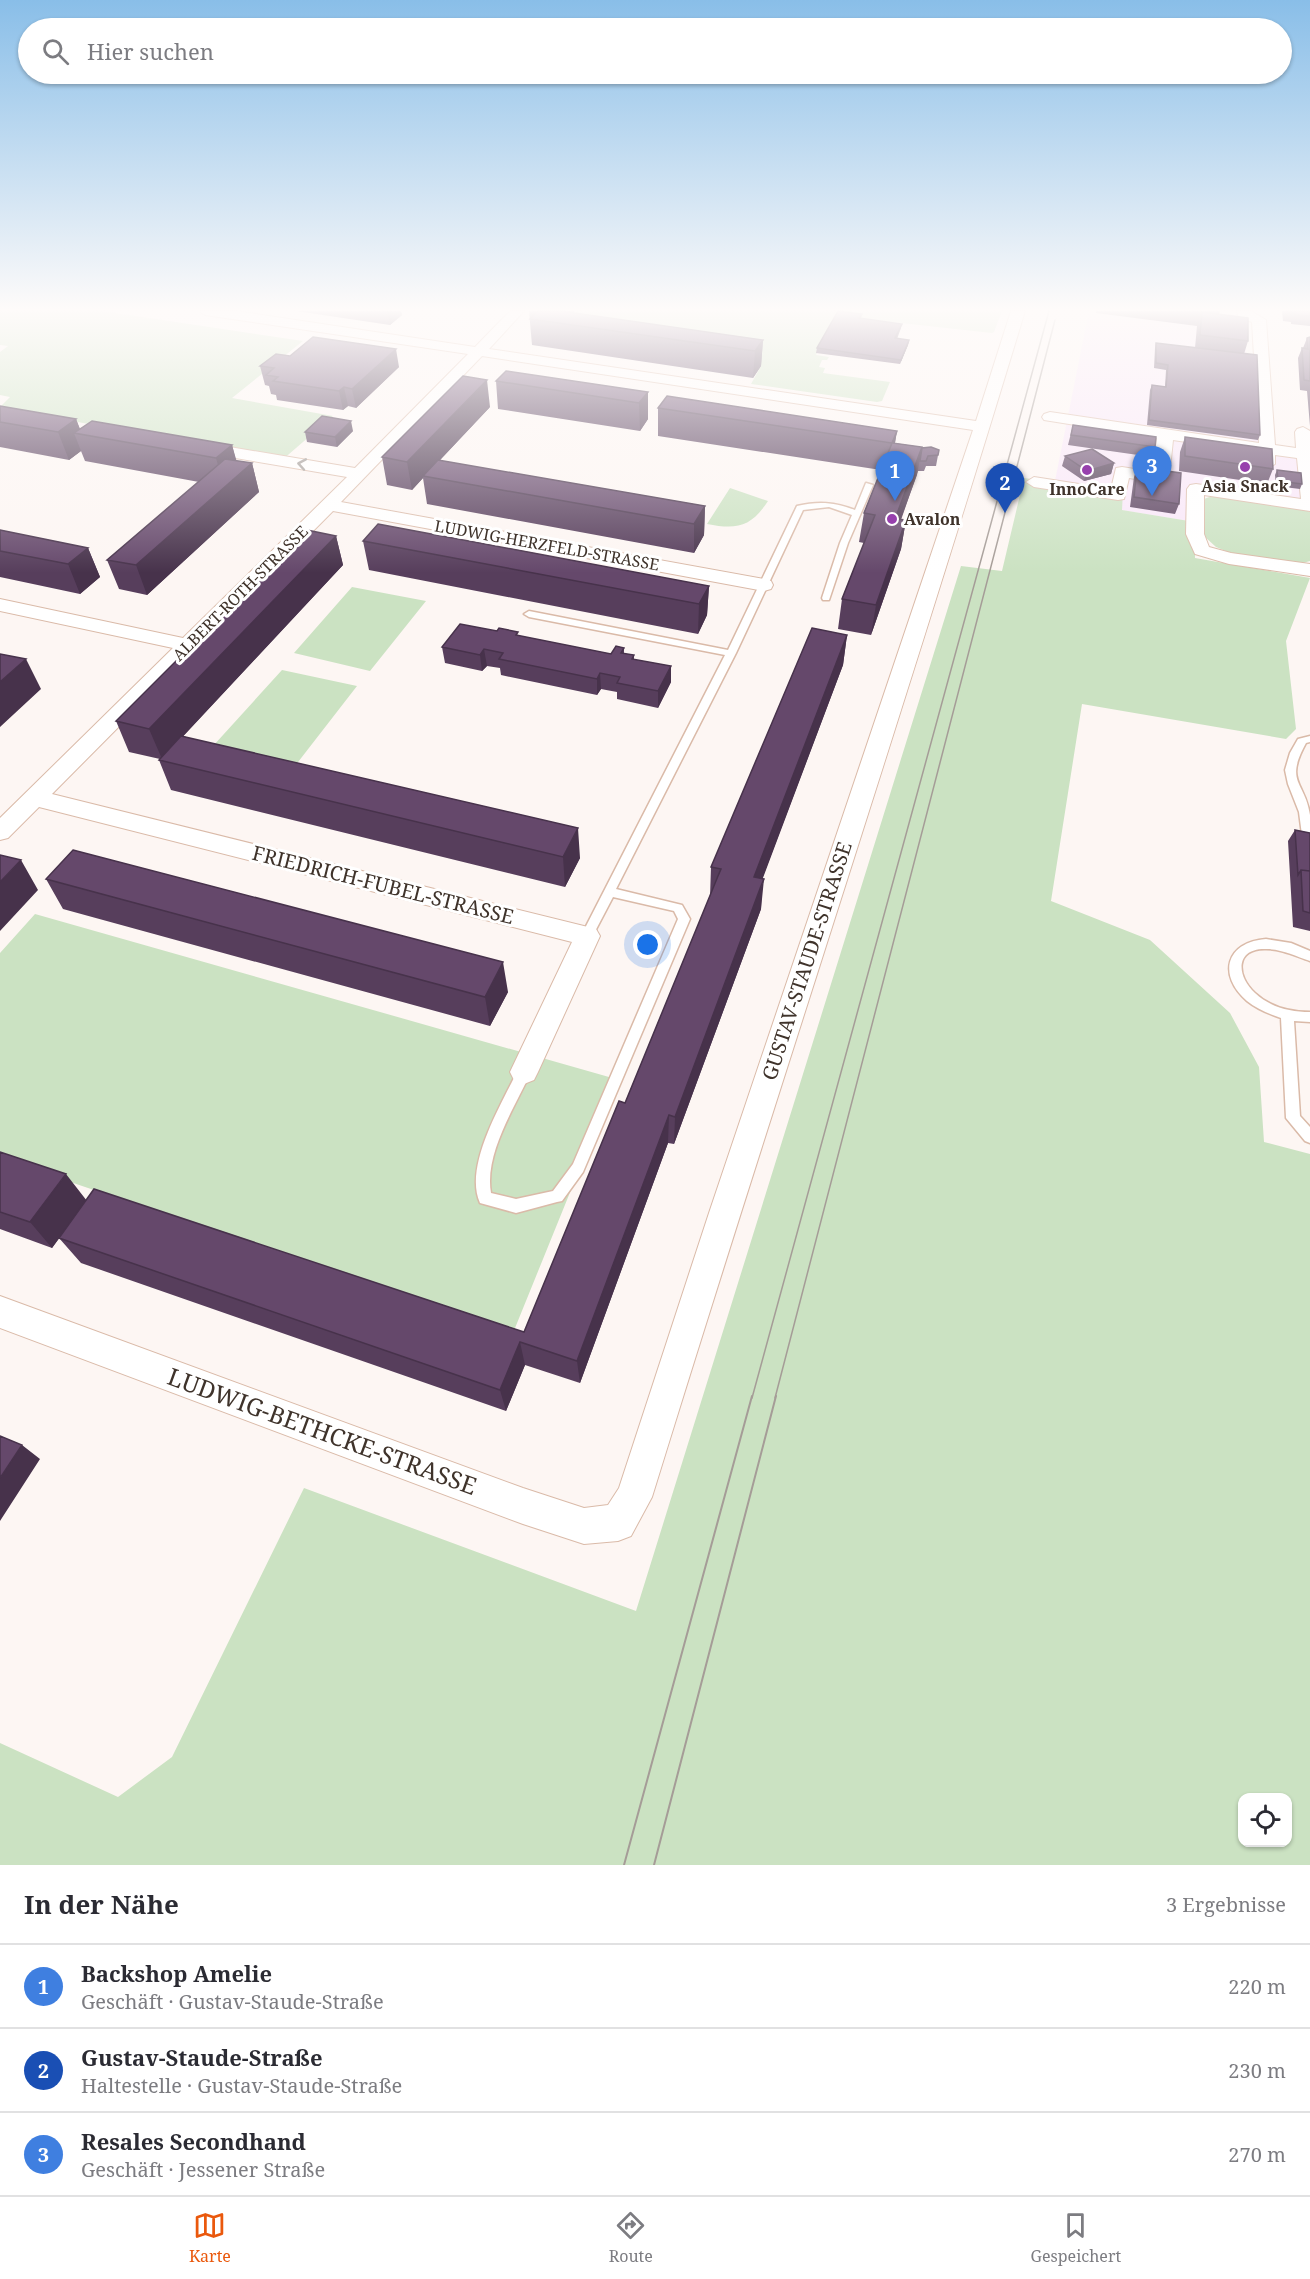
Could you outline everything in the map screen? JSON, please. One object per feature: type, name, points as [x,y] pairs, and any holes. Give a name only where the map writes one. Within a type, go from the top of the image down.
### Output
[{"type":"street","name":"ALBERT-ROTH-STRASSE","points":[[0,832],[329,506],[432,398]]},
{"type":"street","points":[[791,398],[981,426]]},
{"type":"street","name":"GUSTAV-STAUDE-STRASSE","points":[[634,1497],[728,1201],[961,494],[990,398]]},
{"type":"street","points":[[1034,482],[1118,495],[1122,472],[1161,478],[1174,473],[1268,483],[1264,398]]},
{"type":"street","points":[[1050,417],[1165,434],[1266,437],[1307,443]]},
{"type":"street","points":[[1165,434],[1174,473]]},
{"type":"street","points":[[1266,437],[1307,443]]},
{"type":"street","points":[[1307,443],[1310,505],[1196,489],[1195,534],[1201,550],[1229,558],[1310,570]]},
{"type":"street","points":[[187,445],[359,474]]},
{"type":"street","name":"LUDWIG-HERZFELD-STRASSE","points":[[329,506],[764,585]]},
{"type":"street","points":[[0,605],[188,645]]},
{"type":"street","name":"FRIEDRICH-FUBEL-STRASSE","points":[[35,798],[586,936]]},
{"type":"street","points":[[524,1072],[586,936]]},
{"type":"street","name":"LUDWIG-BETHCKE-STRASSE","points":[[0,1312],[512,1502],[584,1526],[618,1523],[634,1497]]},
{"type":"lane","points":[[826,598],[844,543],[869,484]]},
{"type":"lane","points":[[586,936],[731,653],[800,508],[817,503],[845,508],[857,514]]},
{"type":"lane","points":[[528,614],[731,653]]},
{"type":"lane","points":[[1308,835],[1304,813],[1289,775],[1292,758],[1302,741],[1310,739]]},
{"type":"lane","points":[[524,1072],[487,1157],[481,1186],[485,1197],[516,1206],[557,1196],[578,1168],[684,919],[678,908],[609,892]]},
{"type":"lane","points":[[1310,956],[1284,945],[1269,943],[1256,945],[1245,950],[1238,957],[1236,972],[1245,991],[1270,1010],[1287,1016],[1310,1017]]},
{"type":"lane","points":[[1287,1016],[1293,1118],[1310,1137]]},
{"type":"shaded area","points":[[1072,398],[1255,398],[1267,449],[1306,454],[1310,506],[1196,489],[1195,522],[1121,510],[1055,481]]},
{"type":"green space","points":[[9,398],[232,398],[333,416],[281,461],[0,407]]},
{"type":"green space","points":[[849,398],[883,398],[882,401]]},
{"type":"green space","points":[[1024,478],[1123,491],[1122,510],[1195,522],[1195,558],[1310,578],[1286,641],[1296,729],[1286,739],[1082,704],[1051,901],[1150,940],[1230,1013],[1259,1067],[1264,1142],[1310,1154],[1310,1865],[0,1865],[0,1743],[118,1797],[172,1757],[304,1488],[636,1611],[961,566],[1002,571]]},
{"type":"green space","points":[[730,488],[768,501],[756,516],[742,524],[727,527],[707,524]]},
{"type":"green space","points":[[1212,496],[1298,507],[1310,512],[1310,561],[1296,565],[1233,554],[1216,547],[1204,536],[1204,499]]},
{"type":"green space","points":[[352,587],[426,601],[370,671],[294,653]]},
{"type":"green space","points":[[282,670],[357,686],[288,775],[203,757]]},
{"type":"green space","points":[[35,914],[616,1079],[513,1333],[0,1158],[0,953]]},
{"type":"building","points":[[441,398],[469,398],[407,462],[382,457]]},
{"type":"building","points":[[607,398],[643,398],[639,403]]},
{"type":"building","points":[[665,398],[680,398],[897,431],[892,443],[658,408]]},
{"type":"building","points":[[1151,398],[1259,398],[1260,435],[1149,420]]},
{"type":"building","points":[[0,406],[76,419],[58,432],[0,422]]},
{"type":"building","points":[[322,416],[351,421],[335,437],[305,432]]},
{"type":"building","points":[[92,421],[232,445],[216,458],[74,433]]},
{"type":"building","points":[[1073,425],[1156,437],[1155,447],[1071,435]]},
{"type":"building","points":[[1185,437],[1272,449],[1273,469],[1185,456]]},
{"type":"building","points":[[892,443],[922,447],[895,519],[906,520],[876,605],[842,599],[875,515],[864,513]]},
{"type":"building","points":[[931,447],[939,450],[938,455],[928,456],[926,461],[920,461],[922,448]]},
{"type":"building","points":[[1092,449],[1114,463],[1087,471],[1065,456]]},
{"type":"building","points":[[225,459],[252,463],[136,565],[107,560]]},
{"type":"building","points":[[438,460],[705,506],[694,524],[423,476]]},
{"type":"building","points":[[1137,467],[1181,473],[1179,504],[1134,497]]},
{"type":"building","points":[[1277,470],[1301,473],[1302,484],[1278,481]]},
{"type":"building","points":[[378,524],[709,586],[699,604],[363,541]]},
{"type":"building","points":[[0,530],[88,548],[68,564],[0,551]]},
{"type":"building","points":[[307,530],[336,536],[149,729],[116,721]]},
{"type":"building","points":[[460,624],[497,631],[499,628],[518,632],[516,635],[611,654],[616,646],[624,648],[621,653],[634,655],[632,659],[671,666],[658,691],[617,683],[620,677],[600,673],[597,679],[499,659],[503,653],[484,649],[480,655],[442,647]]},
{"type":"building","points":[[812,628],[847,635],[754,877],[764,879],[675,1117],[669,1115],[577,1361],[520,1342],[500,1390],[59,1238],[94,1189],[524,1332],[619,1101],[625,1103],[721,869],[711,867]]},
{"type":"building","points":[[0,654],[26,659],[0,682]]},
{"type":"building","points":[[181,736],[578,828],[563,857],[159,760]]},
{"type":"building","points":[[1295,830],[1310,833],[1310,871],[1301,870],[1298,875]]},
{"type":"building","points":[[73,850],[503,962],[485,997],[46,879]]},
{"type":"building","points":[[0,855],[21,860],[0,882]]},
{"type":"building","points":[[1301,870],[1310,871],[1310,913],[1303,911]]},
{"type":"building","points":[[0,1152],[66,1174],[30,1222],[0,1212]]},
{"type":"building","points":[[0,1436],[22,1445],[0,1478]]},
{"type":"tram line","points":[[752,1398],[1025,398]]},
{"type":"tram line","points":[[775,1398],[1035,398]]},
{"type":"tram line","points":[[624,1865],[752,1396]]},
{"type":"tram line","points":[[654,1865],[776,1396]]},
{"type":"place","name":"Asia Snack","points":[[1245,467]]},
{"type":"place","name":"InnoCare","points":[[1087,470]]},
{"type":"place","name":"Resales Secondhand","points":[[1152,496]]},
{"type":"place","name":"Backshop Amelie","points":[[895,501]]},
{"type":"place","name":"Gustav-Staude-Straße","points":[[1005,513]]},
{"type":"place","name":"Avalon","points":[[892,519]]}]
